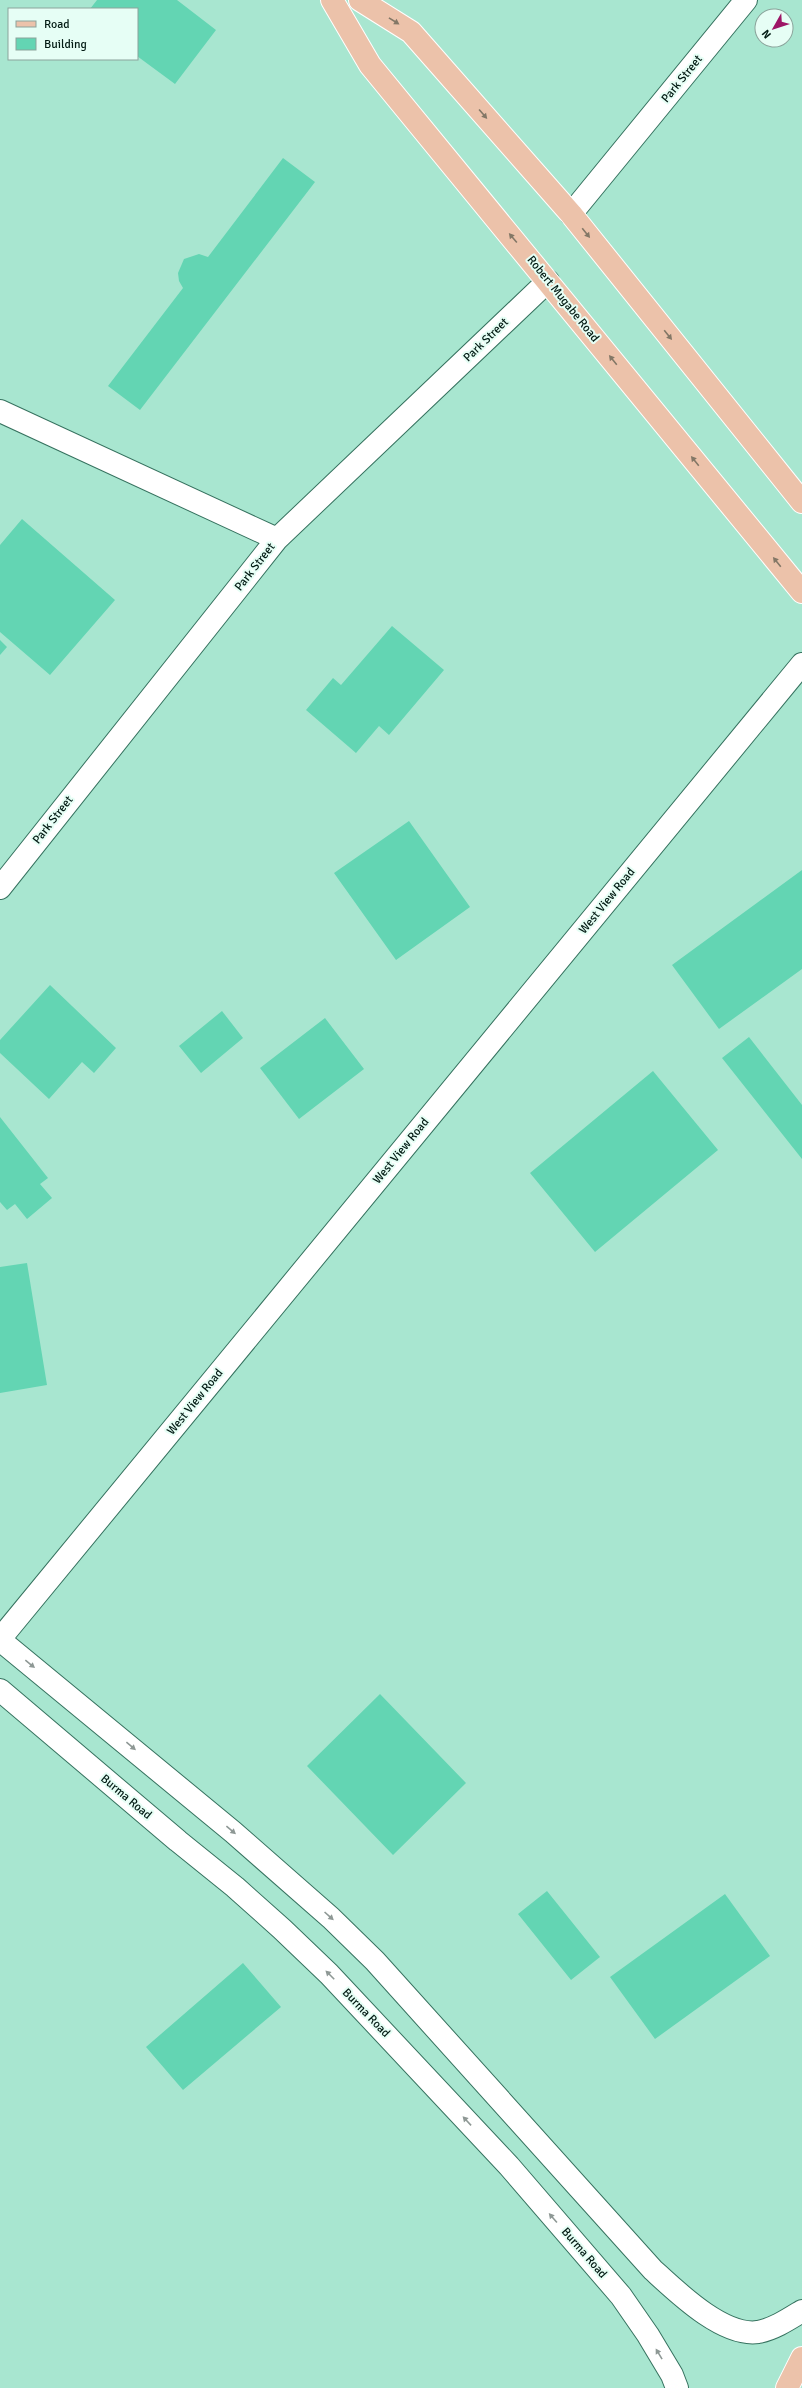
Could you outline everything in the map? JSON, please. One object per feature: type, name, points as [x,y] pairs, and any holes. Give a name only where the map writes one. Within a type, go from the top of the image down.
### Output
[{"type":"main road","name":"Robert Mugabe Road","points":[[332,0],[370,65],[802,592]]},
{"type":"main road","points":[[360,0],[411,32],[571,214],[802,502]]},
{"type":"main road","points":[[786,2388],[802,2358]]},
{"type":"street","name":"Park Street","points":[[571,214],[746,0]]},
{"type":"street","name":"Park Street","points":[[0,888],[277,539],[548,281]]},
{"type":"street","points":[[0,411],[277,539]]},
{"type":"street","name":"West View Road","points":[[0,1640],[802,664]]},
{"type":"street","points":[[0,1640],[233,1832],[331,1918],[418,2006],[653,2270],[680,2295],[718,2320],[740,2331],[759,2332],[785,2322],[802,2310]]},
{"type":"street","name":"Burma Road","points":[[0,1690],[178,1841],[235,1887],[282,1928],[329,1974],[509,2166],[621,2296],[652,2342],[672,2375],[677,2388]]},
{"type":"building","points":[[97,0],[177,0],[216,30],[175,84],[138,57],[138,8],[91,8]]},
{"type":"building","points":[[283,158],[315,182],[140,410],[108,386],[183,288],[179,281],[178,273],[184,259],[199,254],[208,257]]},
{"type":"building","points":[[22,519],[115,600],[50,675],[0,632],[0,545]]},
{"type":"building","points":[[392,626],[444,670],[389,735],[379,726],[356,753],[306,710],[333,678],[341,685]]},
{"type":"building","points":[[0,640],[7,647],[0,655]]},
{"type":"building","points":[[409,821],[470,907],[396,960],[334,873]]},
{"type":"building","points":[[802,870],[802,969],[719,1029],[672,965]]},
{"type":"building","points":[[50,985],[116,1048],[94,1073],[82,1062],[49,1099],[0,1053],[0,1040]]},
{"type":"building","points":[[222,1011],[243,1038],[201,1073],[179,1046]]},
{"type":"building","points":[[325,1018],[364,1069],[299,1119],[260,1068]]},
{"type":"building","points":[[749,1037],[802,1105],[802,1159],[722,1058]]},
{"type":"building","points":[[653,1071],[718,1150],[595,1252],[530,1173]]},
{"type":"building","points":[[0,1117],[48,1178],[40,1184],[52,1198],[27,1219],[15,1204],[7,1210],[0,1202]]},
{"type":"building","points":[[27,1263],[47,1385],[0,1393],[0,1267]]},
{"type":"building","points":[[380,1694],[466,1783],[393,1855],[307,1766]]},
{"type":"building","points":[[547,1891],[600,1957],[571,1980],[518,1914]]},
{"type":"building","points":[[725,1894],[770,1956],[655,2039],[610,1977]]},
{"type":"building","points":[[243,1963],[281,2007],[183,2090],[146,2047]]}]
